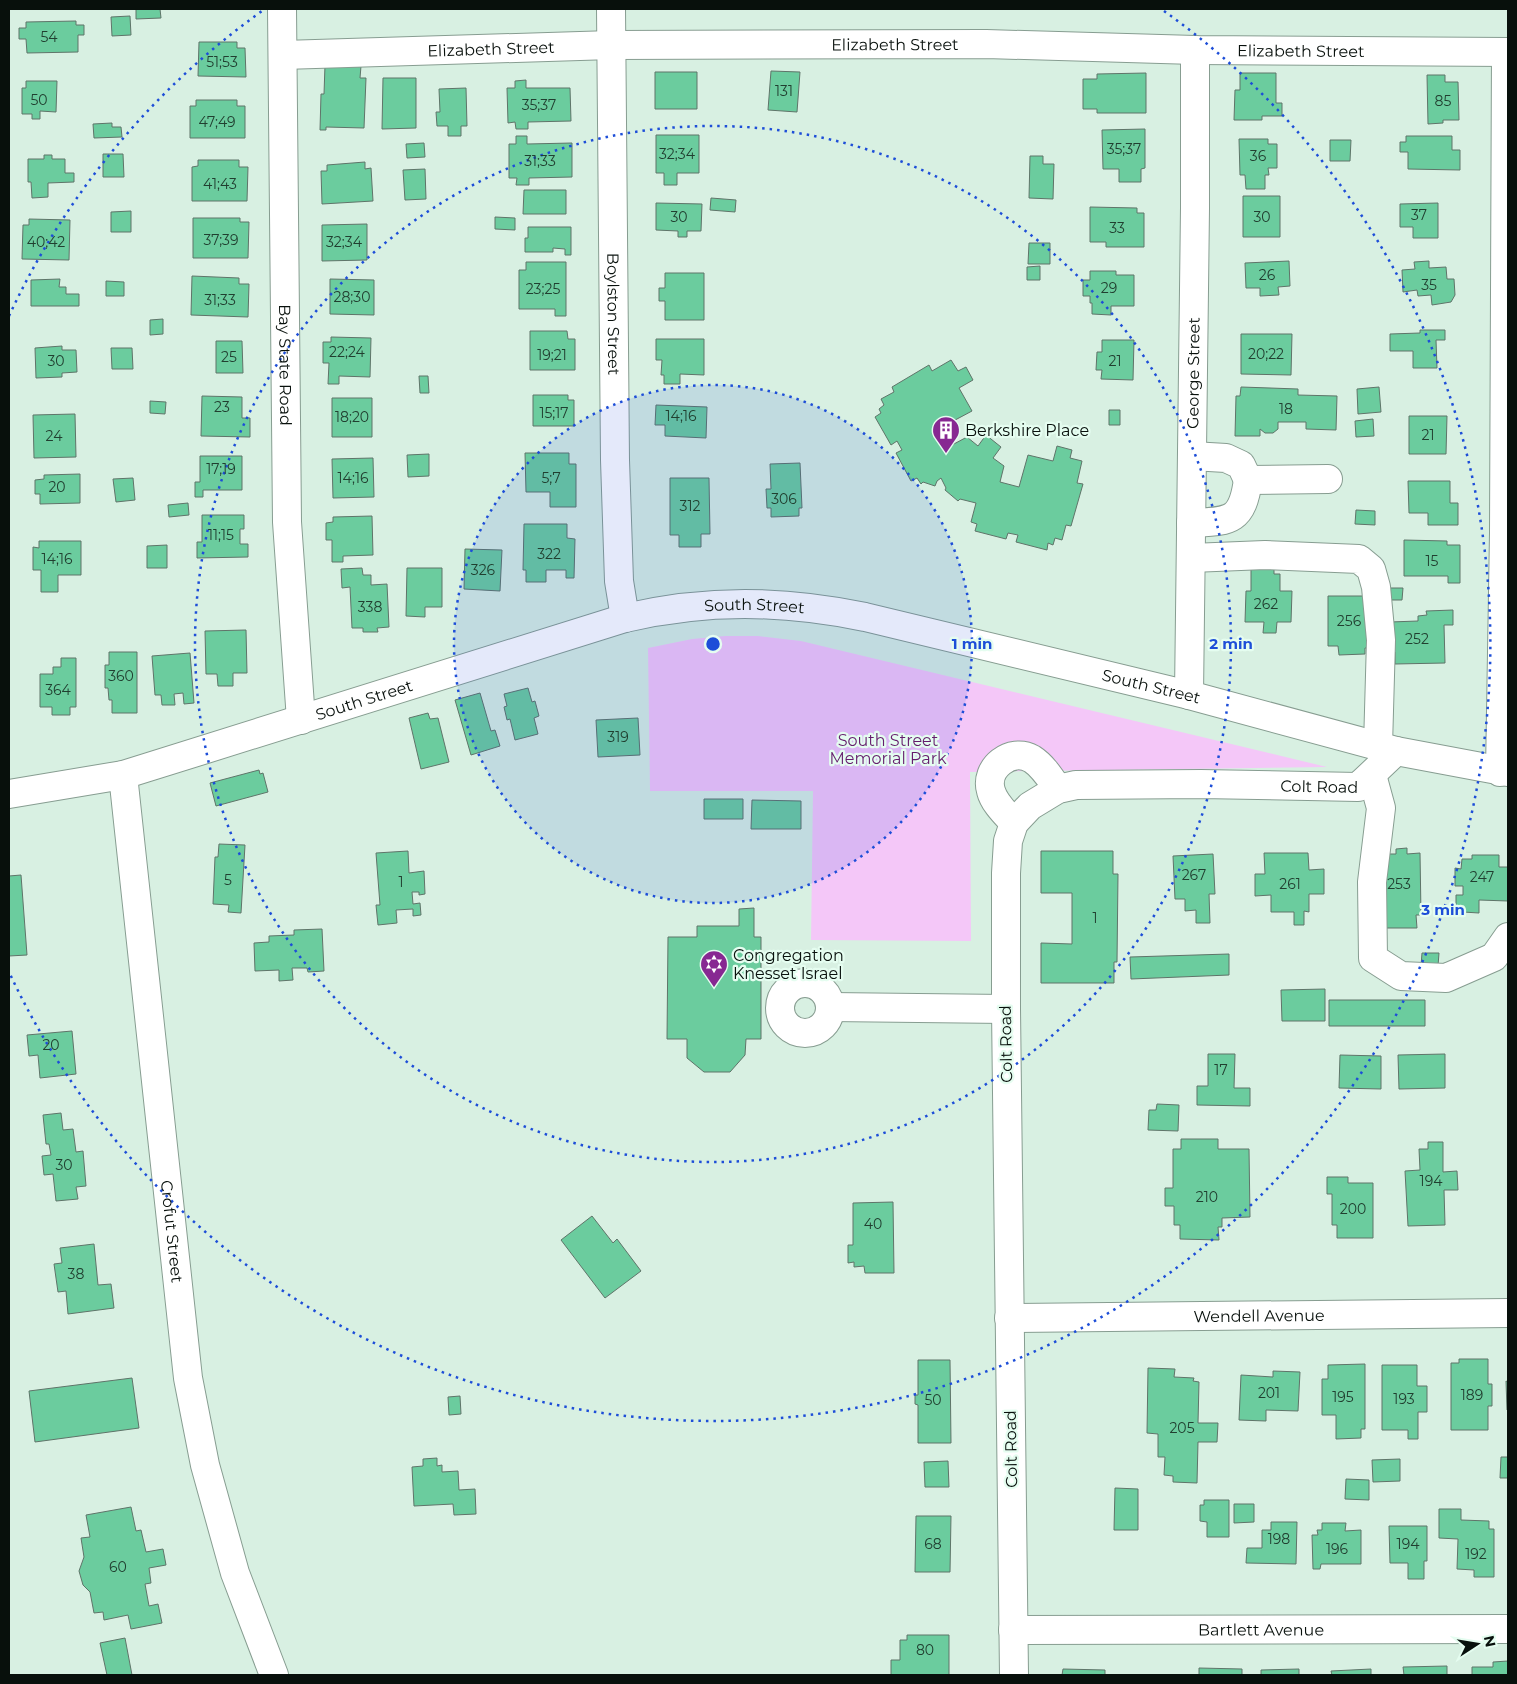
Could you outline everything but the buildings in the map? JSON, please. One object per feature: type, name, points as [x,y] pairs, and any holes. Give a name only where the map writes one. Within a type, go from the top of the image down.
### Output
[{"type":"main road","name":"Bay State Road","points":[[282,9],[287,522],[301,720]]},
{"type":"main road","name":"Boylston Street","points":[[611,9],[615,460],[619,581],[625,618]]},
{"type":"main road","name":"Elizabeth Street","points":[[283,55],[612,45],[986,44],[1195,50],[1507,52]]},
{"type":"main road","name":"George Street","points":[[1189,695],[1195,50]]},
{"type":"main road","points":[[1504,772],[1507,52]]},
{"type":"main road","points":[[1191,523],[1221,522],[1235,515],[1245,499],[1248,480],[1240,465],[1226,458],[1192,456]]},
{"type":"main road","points":[[1248,480],[1328,479]]},
{"type":"main road","points":[[1190,558],[1265,555],[1360,559],[1371,569],[1376,587],[1381,640],[1387,748]]},
{"type":"main road","name":"South Street","points":[[9,794],[123,775],[625,618],[671,608],[763,603],[828,609],[865,617],[1189,695],[1387,748],[1504,772]]},
{"type":"main road","name":"Colt Road","points":[[1014,1675],[1006,873],[1008,841],[1014,823],[1030,806],[1058,789],[1076,785],[1358,787],[1372,775],[1387,748]]},
{"type":"main road","points":[[1014,823],[1006,815],[990,788],[991,775],[1002,761],[1018,756],[1032,759],[1058,789]]},
{"type":"main road","name":"Crofut Street","points":[[123,775],[188,1378],[205,1465],[235,1573],[274,1675]]},
{"type":"main road","points":[[1372,775],[1381,808],[1372,882],[1373,958],[1401,976],[1446,978],[1494,957],[1508,937]]},
{"type":"main road","points":[[830,1007],[1006,1009]]},
{"type":"main road","name":"Wendell Avenue","points":[[1009,1318],[1508,1313]]},
{"type":"main road","name":"Bartlett Avenue","points":[[1013,1630],[1508,1629]]},
{"type":"green space","name":"South Street Memorial Park","points":[[758,636],[801,641],[1327,767],[970,772],[971,941],[811,940],[813,791],[650,791],[648,648],[692,639]]},
{"type":"place","name":"Berkshire Place","points":[[946,454]]},
{"type":"place","name":"Congregation Knesset Israel","points":[[714,988]]}]
